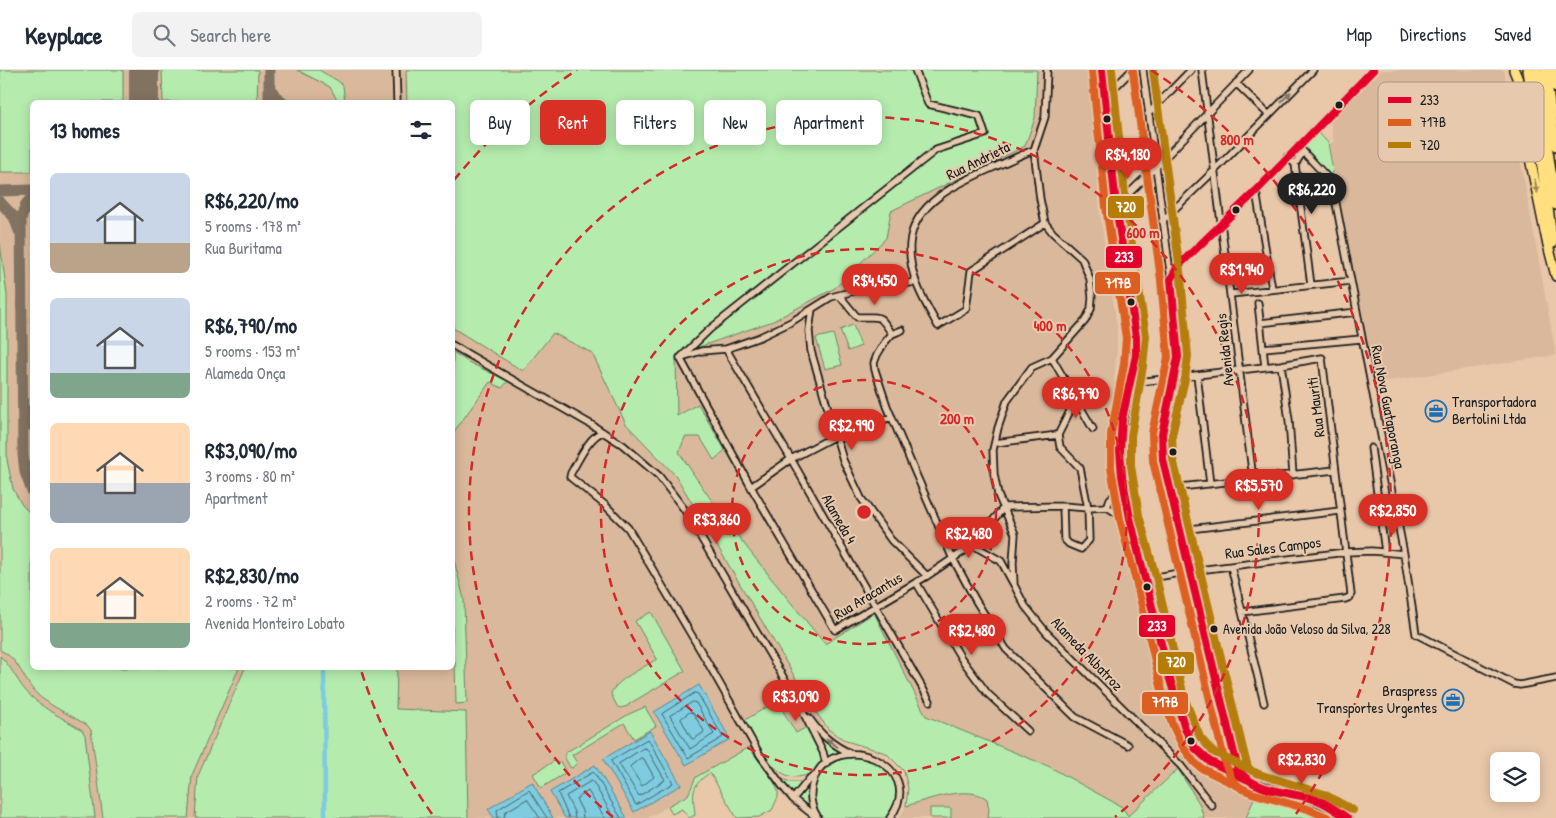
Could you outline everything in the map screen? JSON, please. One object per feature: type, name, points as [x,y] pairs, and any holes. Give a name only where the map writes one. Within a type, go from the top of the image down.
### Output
[{"type":"highway","points":[[1514,70],[1518,82]]},
{"type":"highway","points":[[1545,70],[1556,146]]},
{"type":"highway","points":[[1554,70],[1556,87]]},
{"type":"highway","points":[[1544,124],[1556,205]]},
{"type":"highway","points":[[1531,162],[1556,276]]},
{"type":"highway","points":[[1541,162],[1556,265]]},
{"type":"main road","points":[[1102,70],[1116,206],[1136,337],[1136,355],[1122,419],[1120,438],[1123,487],[1169,676],[1185,729],[1190,741],[1201,755],[1223,769],[1274,790],[1316,800],[1347,818]]},
{"type":"street","points":[[396,70],[397,100]]},
{"type":"street","points":[[680,358],[710,329],[936,150],[985,134],[980,116],[928,104],[915,70]]},
{"type":"street","points":[[1045,223],[1034,150],[1045,117],[1047,70]]},
{"type":"street","points":[[1105,97],[1132,70]]},
{"type":"street","points":[[1143,70],[1178,342],[1175,377],[1162,434],[1164,460],[1235,760],[1243,778]]},
{"type":"street","points":[[1148,114],[1191,70]]},
{"type":"street","name":"Avenida Regis","points":[[1202,70],[1253,479]]},
{"type":"street","points":[[1116,206],[1167,156],[1249,70]]},
{"type":"street","points":[[1162,221],[1313,70]]},
{"type":"street","points":[[1366,77],[1369,70]]},
{"type":"street","points":[[1171,280],[1178,266],[1256,191],[1373,70]]},
{"type":"street","points":[[1236,83],[1269,115]]},
{"type":"street","points":[[1147,101],[1153,102],[1163,99]]},
{"type":"street","name":"Rua Nova Guataporanga","points":[[1298,146],[1326,176],[1333,188],[1404,554],[1416,634],[1520,686],[1556,678]]},
{"type":"street","name":"Rua Andrieta","points":[[1034,150],[948,189],[930,204],[915,225],[910,244],[913,272],[920,295],[938,326],[966,309],[971,272],[1045,223]]},
{"type":"street","points":[[1153,151],[1167,156]]},
{"type":"street","points":[[1304,152],[1296,163],[1311,285]]},
{"type":"street","points":[[1287,157],[1296,163]]},
{"type":"street","points":[[1296,163],[1304,159],[1312,160]]},
{"type":"street","points":[[1143,180],[1157,182]]},
{"type":"street","points":[[1256,191],[1272,289]]},
{"type":"street","points":[[1161,212],[1170,214]]},
{"type":"street","name":"Alameda Albatroz","points":[[1045,223],[1053,233],[1082,259],[1090,279],[1091,309],[1085,321],[1052,358],[1032,367],[1007,401],[995,443],[994,474],[998,495],[1015,534],[1014,584],[1025,606],[1046,632],[1181,766],[1212,806]]},
{"type":"street","points":[[1169,266],[1178,266]]},
{"type":"street","points":[[1231,294],[1351,281]]},
{"type":"street","points":[[680,358],[701,352],[726,349],[760,337],[791,322],[824,300],[839,295],[858,290],[916,282]]},
{"type":"street","points":[[839,295],[857,317],[880,317],[892,334]]},
{"type":"street","points":[[1258,303],[1265,367]]},
{"type":"street","points":[[812,309],[809,340],[811,351],[843,460],[861,498],[891,540],[926,576]]},
{"type":"street","points":[[1260,323],[1357,312]]},
{"type":"street","points":[[902,330],[892,334],[885,342],[874,363],[875,370],[892,417],[952,558],[1006,649],[1075,717],[1128,745]]},
{"type":"street","points":[[1263,348],[1361,339]]},
{"type":"street","points":[[455,347],[592,425],[640,458],[659,476],[672,492],[799,704],[823,752],[826,764]]},
{"type":"street","name":"Alameda 4","points":[[726,349],[930,701]]},
{"type":"street","name":"Rua Aracantus","points":[[680,358],[751,487],[835,630],[926,576],[973,544],[1004,507]]},
{"type":"street","points":[[1052,358],[1094,428]]},
{"type":"street","name":"Rua Mauriti","points":[[1242,612],[1345,599],[1350,597],[1351,594],[1322,358],[1280,365]]},
{"type":"street","points":[[1130,382],[1280,365],[1293,475]]},
{"type":"street","points":[[1197,375],[1210,484]]},
{"type":"street","points":[[1063,506],[1064,539],[1069,544],[1081,549],[1089,540],[1088,508],[1080,468],[1060,447],[1058,435],[1076,400]]},
{"type":"street","points":[[751,487],[791,459],[837,435],[892,417]]},
{"type":"street","points":[[592,425],[593,438]]},
{"type":"street","points":[[603,432],[593,438],[571,472],[570,477],[606,505],[628,528],[760,755],[793,799],[818,818]]},
{"type":"street","points":[[995,443],[1058,435]]},
{"type":"street","points":[[1371,448],[1385,552]]},
{"type":"street","points":[[1171,488],[1335,470]]},
{"type":"street","points":[[1106,506],[1110,499],[1123,487]]},
{"type":"street","points":[[1004,507],[1063,506],[1088,508],[1106,506],[1118,514],[1130,518]]},
{"type":"street","points":[[1181,530],[1340,511]]},
{"type":"street","points":[[973,544],[1001,561],[1014,584]]},
{"type":"street","name":"Rua Sales Campos","points":[[1146,579],[1190,571],[1346,552],[1404,554]]},
{"type":"street","points":[[1230,566],[1264,703]]},
{"type":"street","points":[[916,582],[961,658],[987,693],[1028,731]]},
{"type":"street","points":[[799,704],[827,740],[852,754],[877,759],[887,766],[896,778],[899,799],[897,807],[890,818]]},
{"type":"street","points":[[818,818],[812,806],[811,798],[812,784],[816,775],[826,764],[836,758],[852,754]]},
{"type":"street","points":[[1223,769],[1230,766],[1235,760]]},
{"type":"street","points":[[793,799],[810,778],[816,775]]},
{"type":"shaded area","points":[[0,70],[1089,70],[1100,214],[1117,326],[1114,380],[1120,397],[1115,424],[1114,460],[1125,516],[1165,678],[1169,724],[1188,747],[1212,765],[1310,800],[1343,818],[899,818],[906,806],[915,762],[846,741],[829,730],[824,723],[809,732],[822,755],[817,769],[810,773],[792,776],[782,773],[763,754],[756,757],[749,747],[696,777],[688,795],[648,818],[0,818]]},
{"type":"shaded area","points":[[1382,70],[1504,70],[1506,82],[1378,82],[1378,162],[1521,162],[1556,355],[1375,383],[1329,144],[1334,142],[1330,121]]},
{"type":"green space","points":[[0,70],[123,70],[123,100],[30,100],[30,172],[0,172]]},
{"type":"green space","points":[[162,70],[258,70],[257,100],[163,100]]},
{"type":"green space","points":[[297,70],[319,70],[338,81],[343,86],[345,100],[337,100],[330,87]]},
{"type":"green space","points":[[406,70],[1037,70],[1035,118],[1025,146],[891,211],[886,238],[835,288],[773,321],[676,355],[677,416],[698,404],[725,450],[714,460],[700,437],[685,437],[679,452],[731,526],[825,644],[874,613],[926,716],[1048,766],[1122,807],[1128,816],[1178,769],[1199,803],[1204,818],[988,818],[987,799],[969,793],[936,797],[906,806],[908,788],[904,771],[886,753],[846,741],[829,730],[815,711],[676,476],[626,424],[592,353],[553,333],[523,371],[455,329],[455,100],[407,100]]},
{"type":"green space","points":[[1318,132],[1328,143],[1333,171],[1330,175],[1304,147]]},
{"type":"green space","points":[[0,243],[7,295],[7,460],[13,489],[22,505],[30,513],[30,670],[238,670],[192,775],[188,818],[103,818],[91,730],[87,725],[40,697],[13,659],[0,650]]},
{"type":"green space","points":[[853,325],[861,346],[848,351],[840,330]]},
{"type":"green space","points":[[833,334],[842,365],[825,369],[816,338]]},
{"type":"green space","points":[[455,353],[468,362],[508,381],[502,388],[490,382],[455,430]]},
{"type":"green space","points":[[455,564],[464,599],[467,703],[456,704]]},
{"type":"green space","points":[[651,612],[685,671],[628,706],[620,708],[611,694],[613,689],[624,679],[657,659],[635,621]]},
{"type":"green space","points":[[0,656],[31,696],[82,730],[85,735],[95,818],[0,818]]},
{"type":"green space","points":[[244,670],[397,670],[396,709],[466,712],[468,818],[195,818],[198,776]]},
{"type":"green space","points":[[777,701],[796,733],[807,727],[822,755],[818,768],[814,771],[801,776],[790,776],[780,771],[763,753],[756,741],[745,720]]},
{"type":"green space","points":[[645,707],[656,726],[634,739],[624,723],[572,755],[577,763],[572,768],[570,767],[565,758],[565,753],[629,714]]},
{"type":"green space","points":[[823,740],[842,752],[841,754],[827,758],[821,741]]},
{"type":"green space","points":[[749,747],[774,782],[778,791],[778,797],[772,810],[759,817],[737,818],[710,773],[699,782],[694,791],[695,815],[689,818],[682,809],[672,814],[668,806],[688,795],[696,777]]},
{"type":"green space","points":[[858,756],[880,764],[891,774],[896,787],[896,793],[890,813],[885,818],[823,818],[814,796],[815,785],[819,776],[835,762]]},
{"type":"green space","points":[[554,761],[560,762],[565,770],[564,774],[541,788],[533,774]]},
{"type":"green space","points":[[783,779],[790,782],[804,782],[794,795],[782,781]]},
{"type":"green space","points":[[809,786],[811,808],[810,810],[799,800]]},
{"type":"green space","points":[[1257,791],[1316,804],[1338,818],[1246,818]]},
{"type":"green space","points":[[930,808],[951,808],[951,818],[930,818]]},
{"type":"water","points":[[699,685],[730,739],[686,765],[654,712]]},
{"type":"water","points":[[650,731],[681,785],[634,812],[603,759]]},
{"type":"water","points":[[595,765],[627,818],[565,818],[550,792]]},
{"type":"water","points":[[532,782],[553,818],[494,818],[488,809]]},
{"type":"waterway","points":[[324,670],[325,818]]},
{"type":"taxiway","points":[[269,70],[269,100]]},
{"type":"taxiway","points":[[269,85],[275,96],[280,100]]},
{"type":"taxiway","points":[[0,191],[30,190]]},
{"type":"taxiway","points":[[30,200],[26,204],[21,219],[23,455],[25,472],[30,486]]},
{"type":"taxiway","points":[[0,202],[14,217],[19,231]]},
{"type":"taxiway","points":[[25,409],[30,421]]},
{"type":"runway","points":[[144,70],[144,100]]},
{"type":"transit line","name":"233","points":[[1102,70],[1116,206],[1136,337],[1136,355],[1122,419],[1120,451],[1122,476],[1130,518],[1169,676],[1185,729],[1195,748],[1209,761],[1246,779]]},
{"type":"transit line","name":"720","points":[[1112,70],[1126,205],[1146,336],[1131,436],[1131,466],[1139,515],[1157,581],[1184,697],[1200,737],[1213,752],[1259,774],[1324,794],[1353,810]]},
{"type":"transit line","name":"720","points":[[1153,70],[1181,278],[1188,356],[1185,379],[1172,435],[1173,459],[1245,757],[1248,767],[1252,771]]},
{"type":"transit line","name":"233","points":[[1347,818],[1317,800],[1264,788],[1246,778],[1238,770],[1163,460],[1162,434],[1178,357],[1171,279],[1178,266],[1256,191],[1373,70]]},
{"type":"transit line","name":"717B","points":[[1092,71],[1106,207],[1126,338],[1124,364],[1111,434],[1111,468],[1120,519],[1165,703],[1183,747],[1201,768],[1252,793],[1308,809],[1329,818]]},
{"type":"transit line","name":"717B","points":[[1133,71],[1161,280],[1168,357],[1152,433],[1153,461],[1225,763],[1232,780],[1242,789]]},
{"type":"place","name":"Transportadora Bertolini Ltda","points":[[1436,411]]},
{"type":"place","name":"Avenida João Veloso da Silva, 228","points":[[1214,629]]},
{"type":"place","name":"Braspress Transportes Urgentes","points":[[1453,700]]}]
